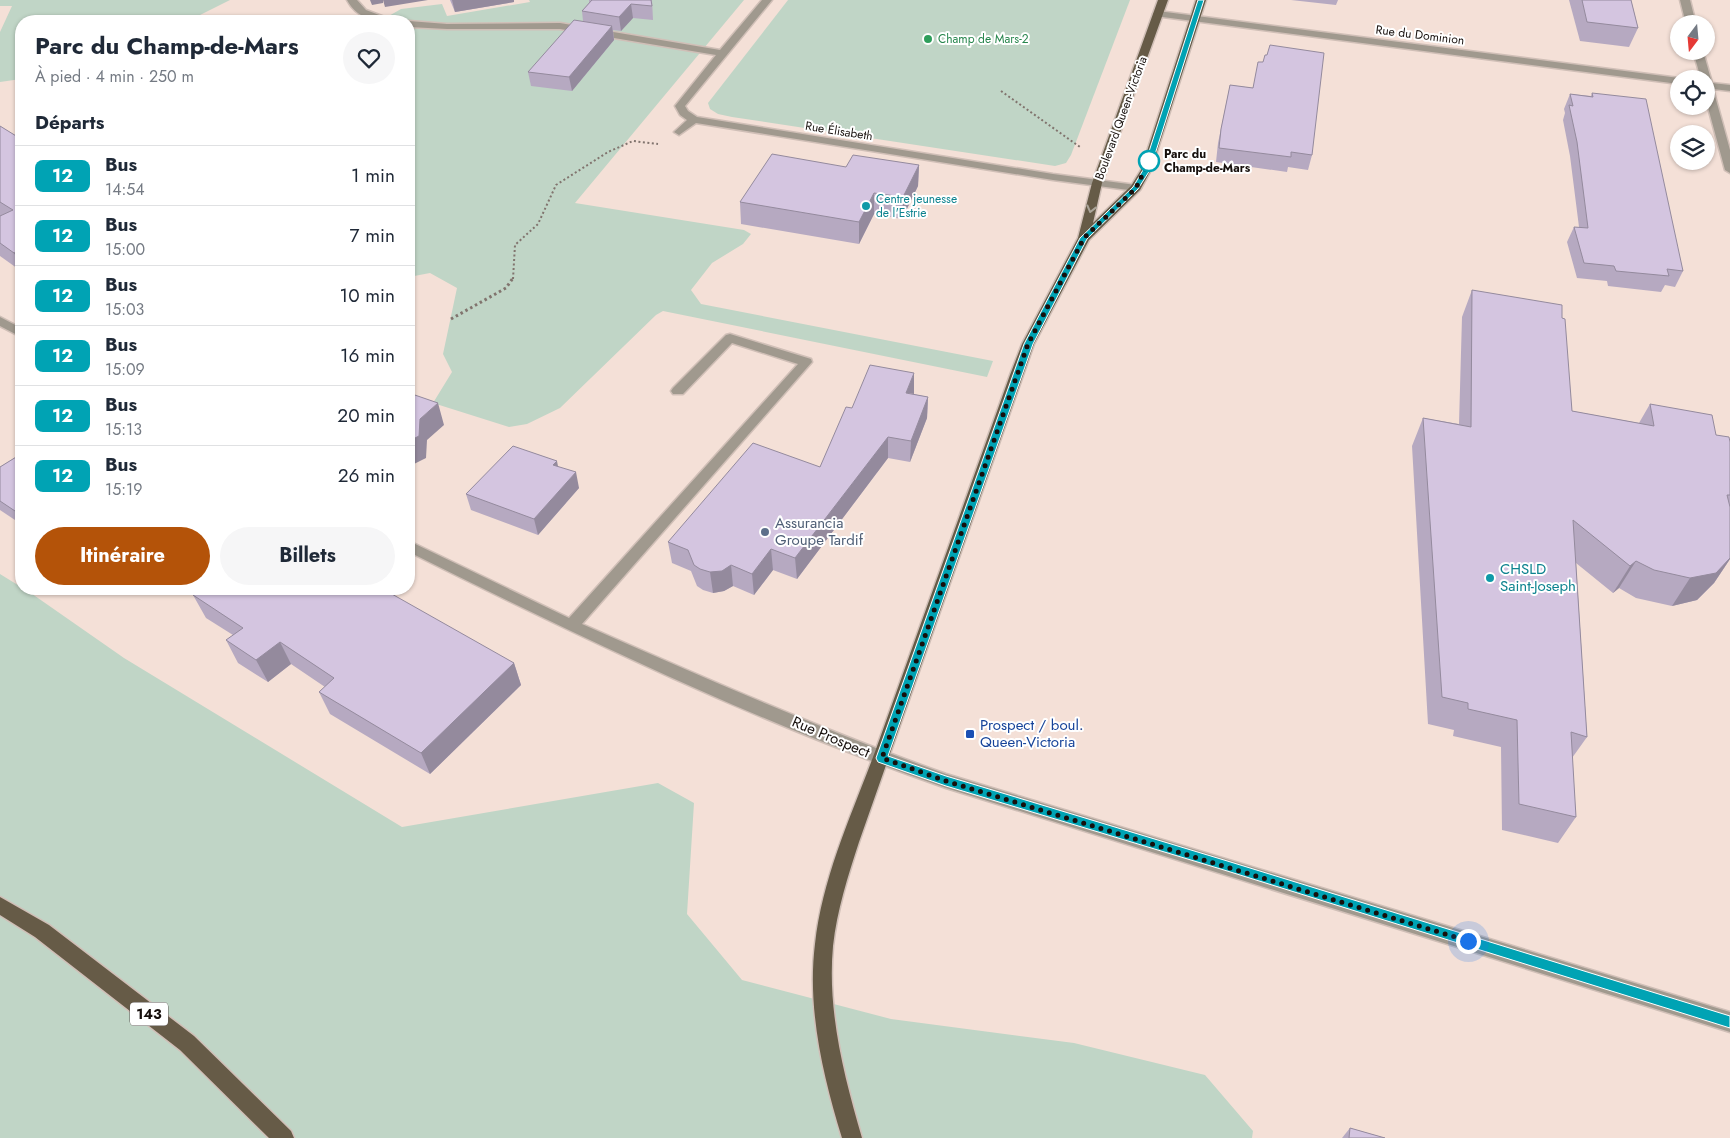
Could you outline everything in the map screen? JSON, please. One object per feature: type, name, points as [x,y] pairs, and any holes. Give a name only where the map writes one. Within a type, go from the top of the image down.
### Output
[{"type":"main road","name":"Boulevard Queen-Victoria","points":[[852,1138],[834,1068],[823,1000],[824,946],[834,886],[882,758],[1028,344],[1084,238],[1097,183],[1163,0]]},
{"type":"main road","name":"Boulevard Queen-Victoria","points":[[1084,238],[1136,188],[1146,170],[1201,0]]},
{"type":"main road","name":"143","points":[[0,905],[42,931],[187,1043],[284,1138]]},
{"type":"street","points":[[352,0],[355,7],[369,15]]},
{"type":"street","points":[[679,132],[694,120],[684,113],[680,106],[767,0]]},
{"type":"street","points":[[1685,0],[1689,15]]},
{"type":"street","name":"Rue du Dominion","points":[[1158,14],[1670,80]]},
{"type":"street","points":[[415,24],[445,26],[535,24],[560,26],[722,53]]},
{"type":"street","points":[[1715,84],[1730,88]]},
{"type":"street","points":[[1715,115],[1730,170]]},
{"type":"street","name":"Rue Élisabeth","points":[[694,120],[1136,188]]},
{"type":"street","points":[[0,321],[15,330]]},
{"type":"street","points":[[572,625],[806,362],[730,338],[678,391]]},
{"type":"street","name":"Rue Prospect","points":[[415,549],[572,625],[679,674],[882,758],[946,781],[1730,1022]]},
{"type":"path","points":[[1001,91],[1105,165]]},
{"type":"path","points":[[450,318],[506,288],[513,279],[515,245],[538,224],[556,185],[608,152],[633,140],[658,144]]},
{"type":"green space","points":[[0,0],[230,0],[200,15],[15,15],[15,80],[0,82],[0,32],[12,6],[0,6]]},
{"type":"green space","points":[[529,0],[744,0],[575,203],[744,230],[751,234],[743,244],[712,263],[691,290],[701,304],[993,361],[987,377],[663,311],[656,315],[560,408],[527,424],[509,427],[433,403],[452,372],[443,354],[457,288],[430,273],[415,276],[415,15],[390,15],[401,9],[442,4],[447,16],[530,2]]},
{"type":"green space","points":[[788,0],[1130,0],[1071,155],[1066,163],[1055,166],[732,117],[718,114],[710,109],[708,103]]},
{"type":"green space","points":[[0,574],[15,583],[15,595],[34,595],[124,658],[402,827],[658,783],[694,803],[687,914],[742,980],[891,1019],[1074,1043],[1205,1075],[1253,1131],[1252,1138],[0,1138]]},
{"type":"building","points":[[592,0],[651,0],[652,6],[631,4],[619,17],[582,11]]},
{"type":"building","points":[[1582,0],[1631,0],[1638,28],[1587,22]]},
{"type":"building","points":[[574,20],[612,26],[569,77],[528,72]]},
{"type":"building","points":[[1270,45],[1324,53],[1312,155],[1291,152],[1291,157],[1219,148],[1230,85],[1253,88],[1258,62],[1263,62]]},
{"type":"building","points":[[1592,93],[1646,99],[1683,271],[1667,269],[1669,276],[1616,271],[1614,266],[1584,263],[1574,227],[1588,228],[1577,142],[1569,105],[1573,106],[1570,94],[1593,97]]},
{"type":"building","points":[[0,126],[15,135],[14,253],[0,243],[0,216],[13,210],[0,202]]},
{"type":"building","points":[[772,154],[846,167],[853,155],[919,165],[903,197],[874,193],[859,222],[740,202]]},
{"type":"building","name":"CHSLD Saint-Joseph","points":[[1472,290],[1562,305],[1562,318],[1565,319],[1572,411],[1654,426],[1650,404],[1712,415],[1716,435],[1729,437],[1730,442],[1730,495],[1727,495],[1730,507],[1730,558],[1716,573],[1690,578],[1654,570],[1636,561],[1630,566],[1573,520],[1587,737],[1571,732],[1576,817],[1519,804],[1517,720],[1468,709],[1468,703],[1442,697],[1423,418],[1471,427]]},
{"type":"building","points":[[870,365],[914,373],[906,393],[928,397],[911,441],[888,437],[795,558],[771,549],[752,574],[731,565],[722,571],[710,572],[694,565],[688,550],[668,542],[753,443],[820,467],[846,407],[852,408]]},
{"type":"building","points":[[415,395],[438,403],[420,419],[419,436],[415,438]]},
{"type":"building","points":[[513,446],[557,461],[553,465],[576,472],[534,519],[466,494]]},
{"type":"building","points":[[15,458],[15,511],[0,501],[0,467]]},
{"type":"building","points":[[193,595],[394,595],[514,663],[421,753],[319,692],[334,678],[280,642],[256,660],[226,640],[243,628]]},
{"type":"building","points":[[1350,1128],[1385,1138],[1349,1138]]},
{"type":"bus line","name":"12","points":[[1201,0],[1146,170],[1136,188],[1084,238],[1028,344],[882,758],[946,781],[1730,1022]]},
{"type":"place","name":"Champ de Mars-2","points":[[928,39]]},
{"type":"place","name":"Parc du Champ-de-Mars","points":[[1149,161]]},
{"type":"place","name":"Centre jeunesse de l'Estrie","points":[[866,206]]},
{"type":"place","name":"Assurancia Groupe Tardif","points":[[765,532]]},
{"type":"place","name":"CHSLD Saint-Joseph","points":[[1490,578]]},
{"type":"place","name":"Prospect / boul. Queen-Victoria","points":[[970,734]]},
{"type":"route","points":[[1149,161],[1136,188],[1084,238],[1028,344],[882,758],[946,781],[1468,941]]}]
